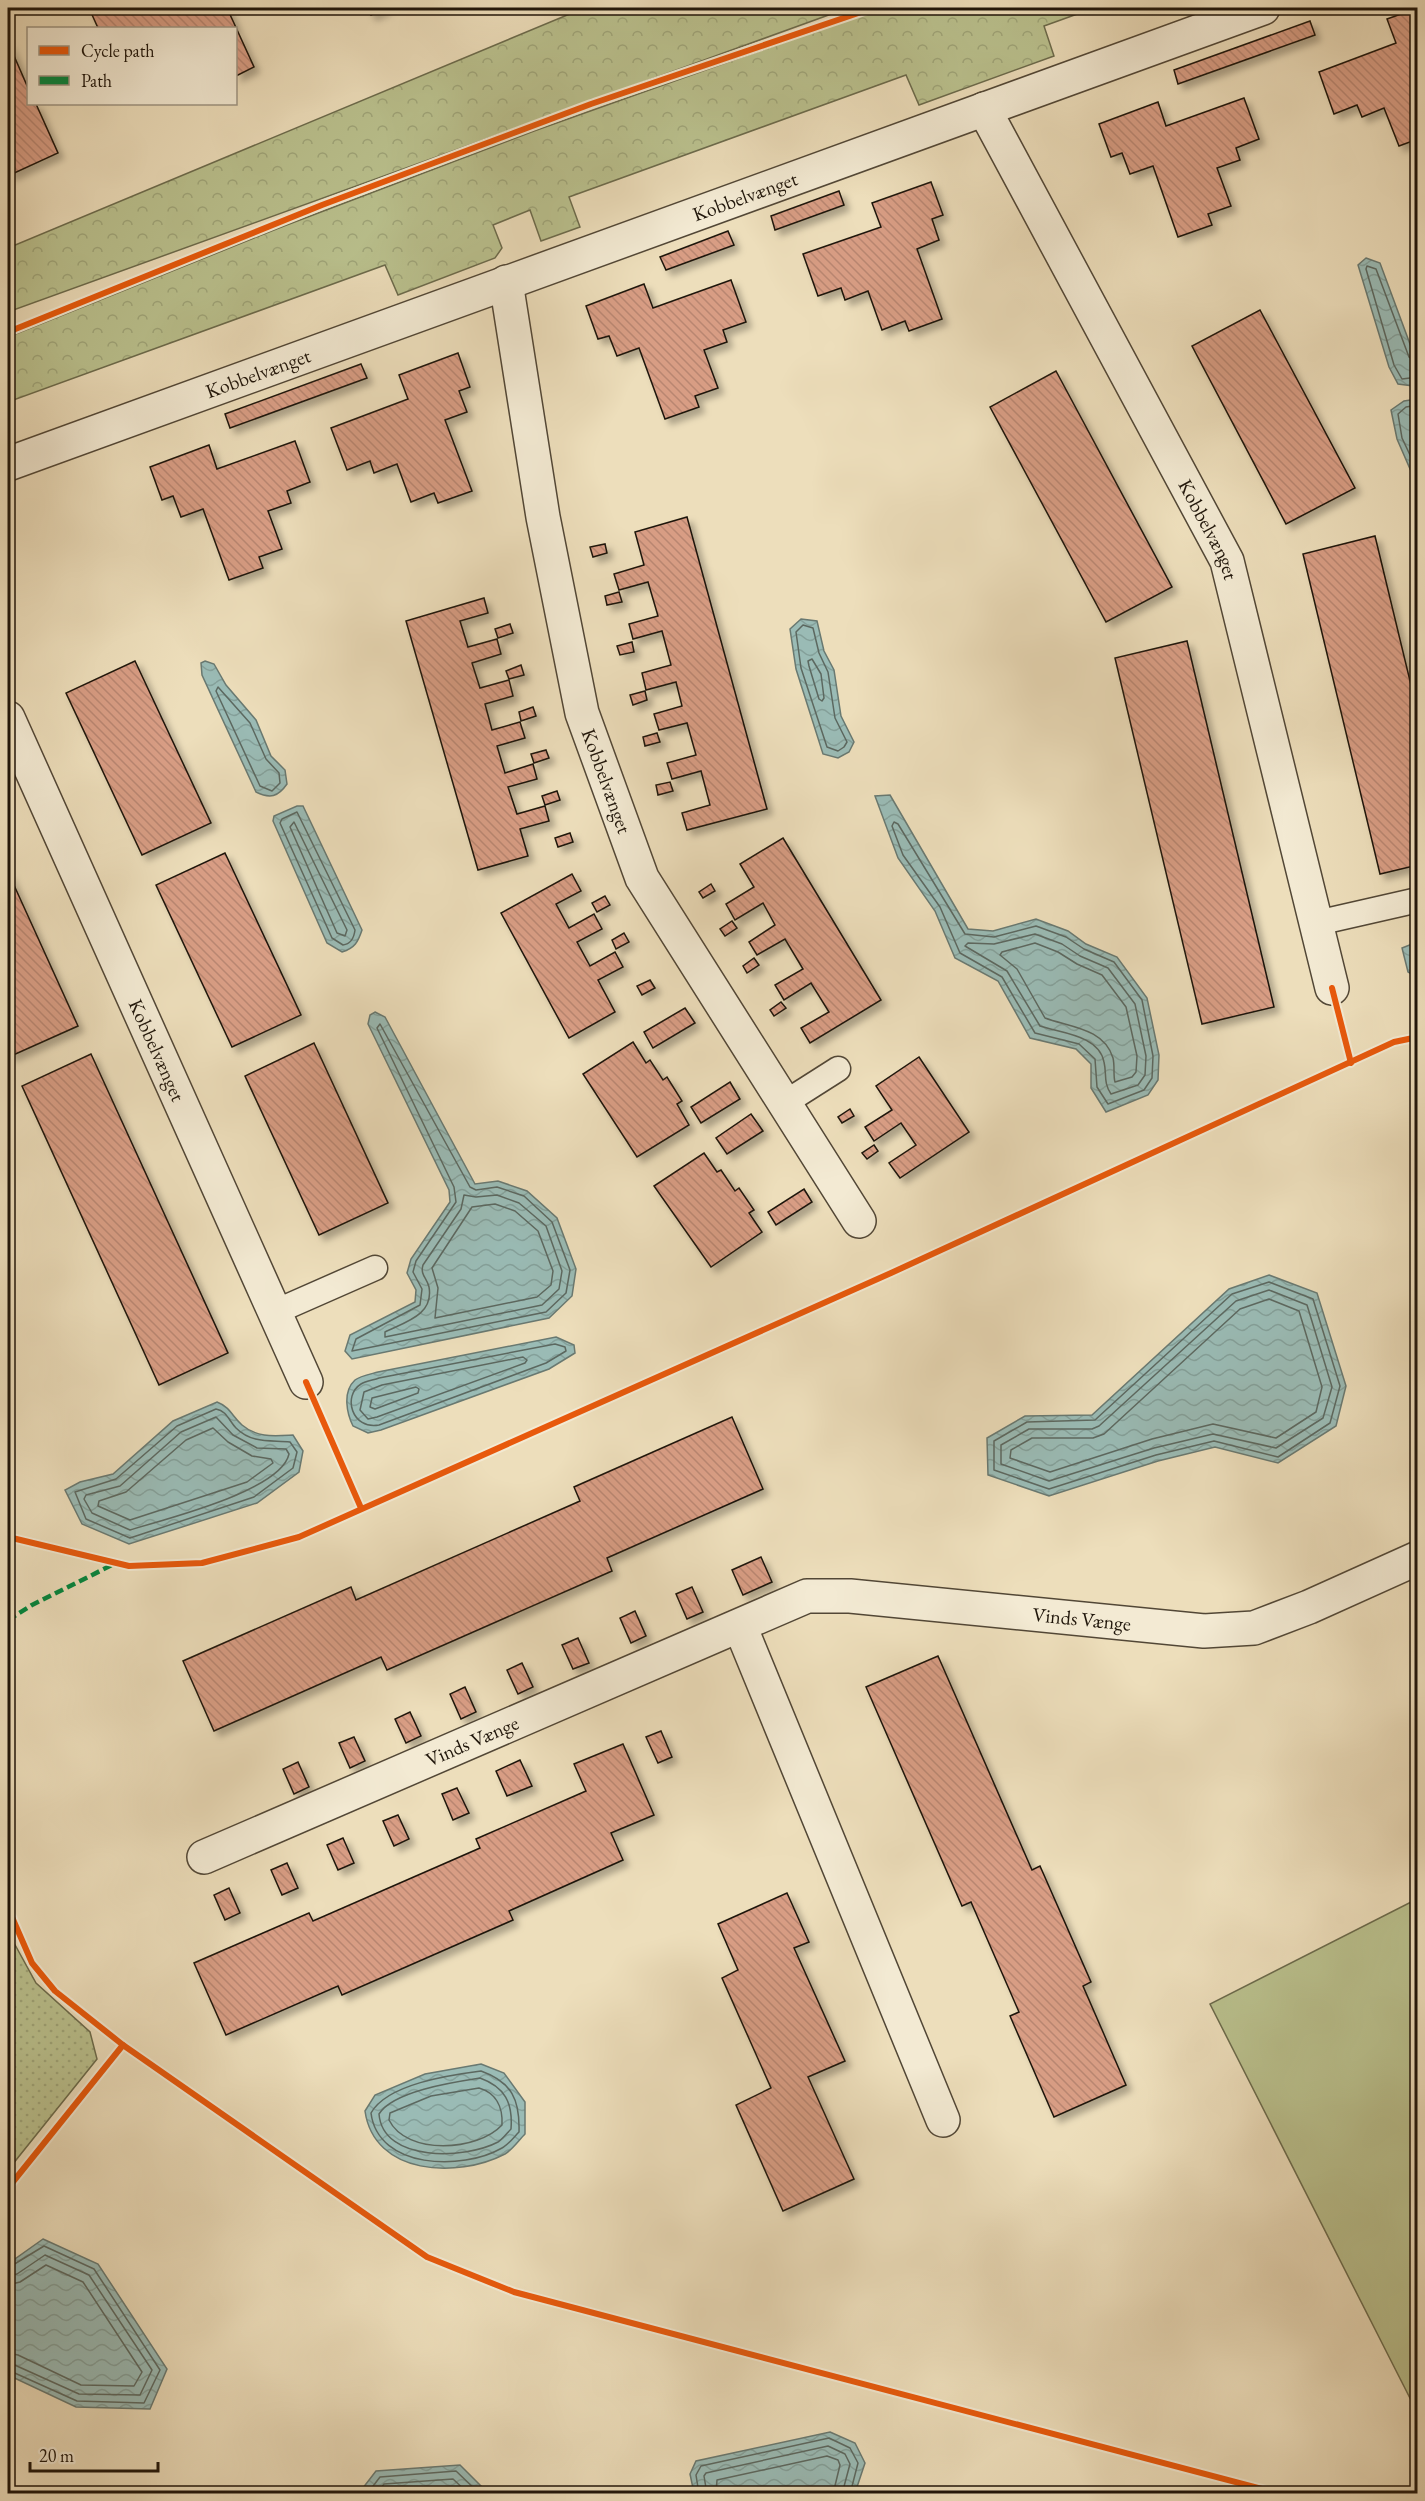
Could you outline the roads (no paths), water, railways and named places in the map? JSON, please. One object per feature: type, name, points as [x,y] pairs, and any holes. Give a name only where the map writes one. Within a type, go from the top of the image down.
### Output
[{"type":"street","name":"Kobbelvænget","points":[[8,464],[1263,8]]},
{"type":"street","name":"Kobbelvænget","points":[[984,109],[1227,561],[1332,988]]},
{"type":"street","name":"Kobbelvænget","points":[[506,282],[543,517],[582,713],[642,878],[859,1221]]},
{"type":"street","name":"Kobbelvænget","points":[[8,718],[306,1382]]},
{"type":"street","name":"Vinds Vænge","points":[[204,1857],[807,1596],[850,1596],[1204,1631],[1254,1628],[1309,1607],[1418,1558]]},
{"type":"street","points":[[740,1626],[943,2120]]},
{"type":"lane","points":[[1317,923],[1418,900]]},
{"type":"lane","points":[[783,1104],[838,1068]]},
{"type":"lane","points":[[275,1312],[375,1268]]},
{"type":"water","points":[[1366,258],[1380,263],[1417,363],[1417,380],[1413,386],[1398,384],[1389,367],[1358,265]]},
{"type":"water","points":[[1418,399],[1417,485],[1397,439],[1391,410],[1404,401]]},
{"type":"water","points":[[801,619],[817,621],[824,651],[834,670],[841,716],[854,742],[849,752],[838,758],[823,754],[796,669],[790,629]]},
{"type":"water","points":[[205,661],[214,664],[226,685],[256,720],[271,756],[285,770],[287,784],[277,794],[265,796],[256,792],[202,675],[201,663]]},
{"type":"water","points":[[890,795],[968,929],[993,931],[1036,919],[1068,931],[1086,944],[1117,957],[1147,998],[1159,1055],[1158,1080],[1148,1095],[1106,1112],[1091,1088],[1091,1064],[1076,1049],[1030,1038],[998,981],[955,958],[935,911],[898,858],[875,796]]},
{"type":"water","points":[[297,806],[303,806],[362,930],[355,944],[342,952],[327,943],[273,821],[274,816]]},
{"type":"water","points":[[1417,942],[1417,977],[1408,972],[1402,948]]},
{"type":"water","points":[[375,1012],[385,1017],[475,1184],[498,1181],[527,1191],[557,1218],[576,1269],[572,1296],[549,1318],[352,1359],[345,1351],[350,1335],[415,1302],[416,1290],[407,1273],[411,1259],[450,1202],[449,1190],[368,1024],[370,1015]]},
{"type":"water","points":[[1269,1275],[1317,1293],[1346,1386],[1336,1426],[1278,1463],[1215,1447],[1158,1461],[1049,1496],[988,1475],[987,1438],[1025,1416],[1092,1415],[1229,1289]]},
{"type":"water","points":[[556,1337],[574,1345],[575,1353],[549,1369],[381,1430],[368,1433],[353,1426],[347,1397],[351,1385],[360,1377]]},
{"type":"water","points":[[217,1402],[228,1409],[242,1425],[254,1432],[279,1436],[293,1435],[303,1451],[299,1472],[257,1503],[129,1544],[82,1524],[65,1490],[80,1482],[113,1474],[173,1421]]},
{"type":"water","points":[[481,2064],[504,2073],[525,2102],[525,2134],[505,2154],[486,2162],[464,2167],[420,2166],[401,2159],[384,2148],[372,2132],[365,2111],[375,2095],[425,2074]]},
{"type":"water","points":[[43,2239],[98,2264],[167,2369],[150,2409],[76,2407],[8,2375],[8,2264]]},
{"type":"water","points":[[830,2432],[855,2443],[865,2463],[855,2493],[694,2493],[690,2474],[696,2461]]},
{"type":"water","points":[[460,2465],[488,2493],[359,2493],[376,2471]]}]
